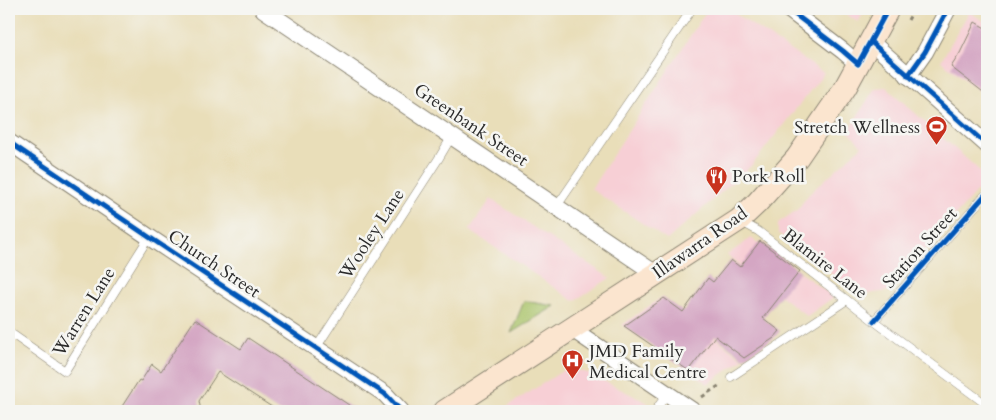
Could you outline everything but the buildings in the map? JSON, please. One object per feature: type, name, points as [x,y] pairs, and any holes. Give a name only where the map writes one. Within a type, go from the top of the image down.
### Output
[{"type":"main road","name":"Illawarra Road","points":[[445,411],[739,220],[757,203],[797,158],[845,88],[888,9]]},
{"type":"street","name":"Greenbank Street","points":[[263,9],[656,274]]},
{"type":"street","points":[[788,9],[844,51],[858,64]]},
{"type":"street","points":[[908,76],[925,52],[948,9]]},
{"type":"street","points":[[870,42],[987,144]]},
{"type":"street","name":"Church Street","points":[[9,142],[385,394],[401,411]]},
{"type":"street","points":[[572,329],[690,409]]},
{"type":"lane","points":[[556,206],[692,9]]},
{"type":"lane","name":"Wooley Lane","points":[[316,348],[452,136]]},
{"type":"lane","name":"Station Street","points":[[874,321],[987,193]]},
{"type":"lane","name":"Blamire Lane","points":[[739,220],[758,231],[987,405]]},
{"type":"lane","name":"Warren Lane","points":[[9,332],[65,371],[149,237]]},
{"type":"lane","points":[[730,377],[847,300]]},
{"type":"lane","points":[[655,411],[667,394]]},
{"type":"path","points":[[690,409],[730,377]]},
{"type":"shaded area","points":[[728,9],[824,73],[752,165],[667,240],[591,189],[705,13]]},
{"type":"shaded area","points":[[846,9],[866,9],[858,22],[844,13]]},
{"type":"shaded area","points":[[969,12],[987,23],[987,97],[941,61]]},
{"type":"shaded area","points":[[886,87],[979,170],[985,182],[889,291],[859,295],[778,233],[778,223],[797,210],[809,194],[862,146],[848,131],[875,88]]},
{"type":"shaded area","points":[[491,199],[610,278],[574,301],[469,230]]},
{"type":"shaded area","points":[[751,238],[834,297],[807,316],[727,255]]},
{"type":"shaded area","points":[[662,297],[743,359],[708,384],[622,325]]},
{"type":"shaded area","points":[[567,368],[588,373],[648,403],[642,411],[500,411]]},
{"type":"green space","points":[[524,301],[555,306],[511,333]]},
{"type":"cycle path","points":[[788,9],[858,64],[888,9]]},
{"type":"cycle path","points":[[908,76],[925,52],[948,9]]},
{"type":"cycle path","points":[[871,42],[987,145]]},
{"type":"cycle path","points":[[9,142],[385,394],[401,411]]},
{"type":"cycle path","points":[[874,321],[987,193]]},
{"type":"place","name":"Stretch Wellness","points":[[936,146]]},
{"type":"place","name":"Pork Roll","points":[[716,195]]},
{"type":"place","name":"JMD Family Medical Centre","points":[[573,380]]}]
